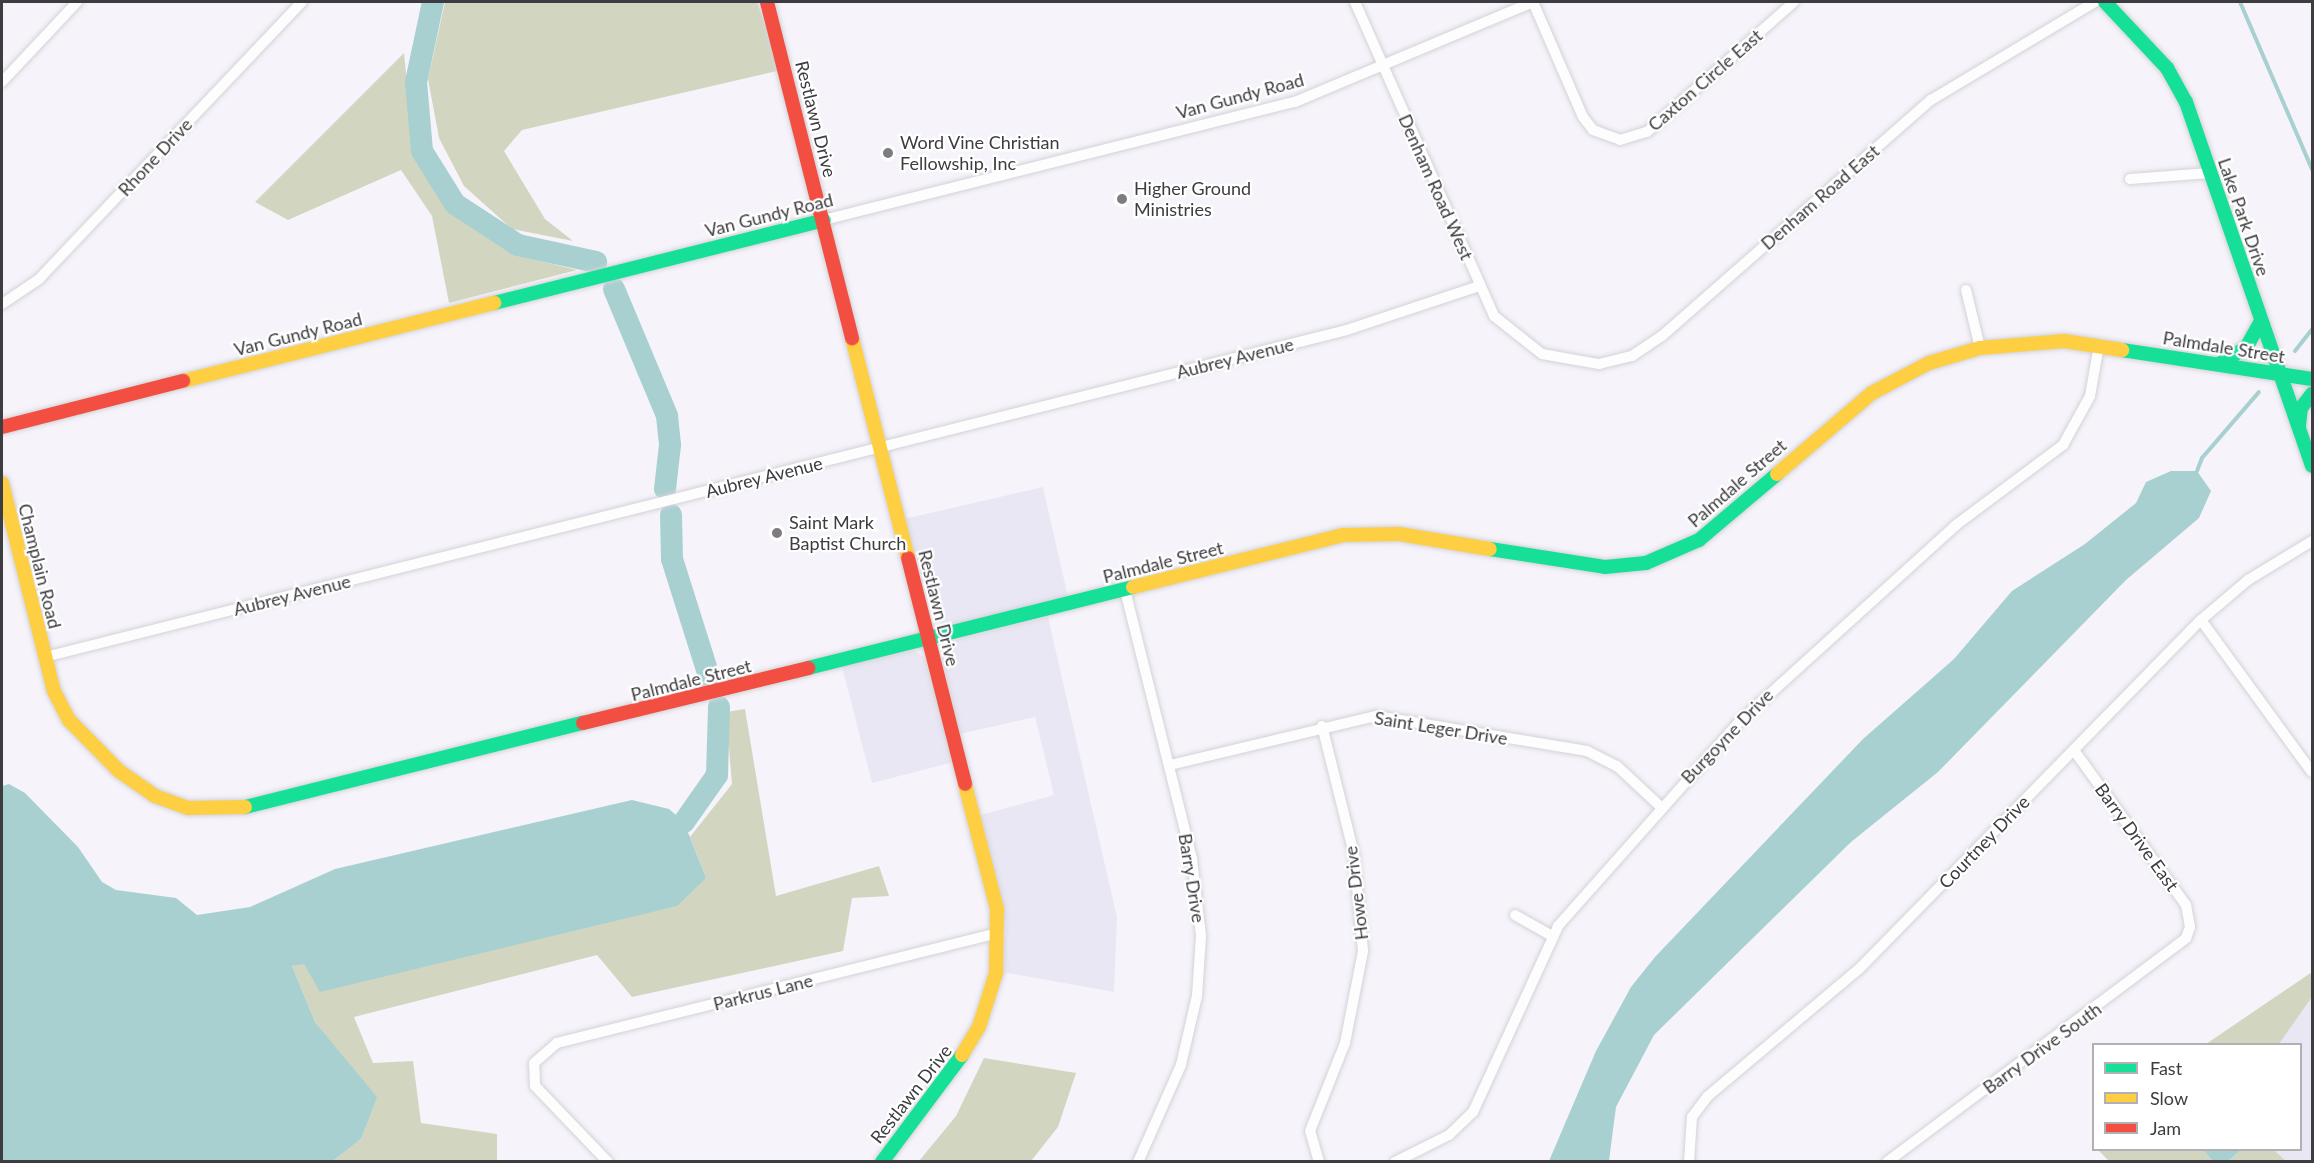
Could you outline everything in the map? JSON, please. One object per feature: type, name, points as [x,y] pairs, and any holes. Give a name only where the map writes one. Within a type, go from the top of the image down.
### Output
[{"type":"street","points":[[2,81],[77,2]]},
{"type":"street","name":"Rhone Drive","points":[[2,304],[39,279],[302,2]]},
{"type":"street","name":"Restlawn Drive","points":[[767,2],[990,875],[999,933],[992,992],[967,1051],[882,1161]]},
{"type":"street","name":"Denham Road West","points":[[1355,2],[1479,286],[1509,333],[1542,354]]},
{"type":"street","name":"Van Gundy Road","points":[[2,427],[1295,102],[1533,2]]},
{"type":"street","name":"Caxton Circle East","points":[[1533,2],[1583,117],[1607,138],[1647,132],[1788,3]]},
{"type":"street","name":"Denham Road East","points":[[1542,354],[1599,364],[1632,356],[1662,336],[1931,100],[2096,2]]},
{"type":"street","name":"Lake Park Drive","points":[[2105,2],[2177,83],[2313,466]]},
{"type":"street","points":[[2130,179],[2210,173]]},
{"type":"street","name":"Aubrey Avenue","points":[[45,657],[1347,330],[1479,286]]},
{"type":"street","points":[[1966,290],[1980,348]]},
{"type":"street","points":[[2219,364],[2246,348],[2260,321]]},
{"type":"street","name":"Palmdale Street","points":[[45,657],[69,720],[119,771],[172,803],[230,811],[1362,533],[1581,565],[1646,563],[1683,550],[1715,528],[1872,393],[1929,363],[1980,348],[2064,341],[2313,380]]},
{"type":"street","name":"Burgoyne Drive","points":[[1395,1161],[1449,1135],[1473,1112],[1552,936],[1661,807],[1762,699],[1956,525],[2063,446],[2090,396],[2099,345]]},
{"type":"street","points":[[2298,429],[2301,408],[2313,394]]},
{"type":"street","name":"Champlain Road","points":[[2,483],[45,657]]},
{"type":"street","name":"Courtney Drive","points":[[1689,1161],[1692,1117],[1708,1096],[1859,969],[2201,620],[2248,580],[2313,541]]},
{"type":"street","name":"Barry Drive","points":[[1125,590],[1192,859],[1201,936],[1199,981],[1181,1065],[1138,1161]]},
{"type":"street","points":[[2201,620],[2313,772]]},
{"type":"street","name":"Saint Leger Drive","points":[[1170,765],[1322,726],[1376,716],[1587,752],[1617,766],[1661,807]]},
{"type":"street","name":"Howe Drive","points":[[1319,1161],[1310,1131],[1345,1044],[1363,951],[1354,854],[1322,726]]},
{"type":"street","name":"Barry Drive East","points":[[2074,750],[2186,905],[2190,927]]},
{"type":"street","points":[[1515,915],[1552,936]]},
{"type":"street","name":"Barry Drive South","points":[[1887,1161],[2178,948],[2190,927]]},
{"type":"street","name":"Parkrus Lane","points":[[608,1161],[541,1098],[534,1063],[557,1043],[999,933]]},
{"type":"shaded area","points":[[1043,487],[1068,597],[946,626],[937,622],[904,519]]},
{"type":"shaded area","points":[[1048,617],[1117,917],[1114,992],[1002,972],[1006,931],[981,815],[1054,795],[1035,717],[960,734],[941,655],[949,642]]},
{"type":"shaded area","points":[[913,650],[925,658],[954,762],[872,783],[842,667]]},
{"type":"shaded area","points":[[2312,997],[2312,1161],[2286,1161],[2275,1151],[2302,1151],[2302,1043],[2280,1043]]},
{"type":"green space","points":[[445,2],[757,2],[781,70],[522,130],[504,151],[545,219],[573,241],[512,229],[464,186],[439,138],[428,79]]},
{"type":"green space","points":[[404,53],[414,153],[449,210],[516,255],[577,270],[449,303],[432,216],[401,170],[288,220],[255,202]]},
{"type":"green space","points":[[745,709],[776,896],[879,866],[889,896],[852,898],[843,951],[632,997],[597,955],[354,1017],[373,1063],[413,1061],[421,1123],[497,1134],[497,1161],[333,1161],[361,1139],[376,1097],[315,1022],[292,966],[706,878],[690,837],[732,784],[726,712]]},
{"type":"green space","points":[[2312,972],[2312,997],[2280,1043],[2207,1043]]},
{"type":"green space","points":[[984,1058],[1076,1073],[1058,1127],[1031,1161],[919,1161],[956,1116]]},
{"type":"green space","points":[[2099,1151],[2204,1151],[2213,1161],[2109,1161]]},
{"type":"green space","points":[[2240,1151],[2275,1151],[2286,1161],[2227,1162]]},
{"type":"water","points":[[2171,471],[2197,471],[2211,491],[2199,518],[2126,580],[1938,772],[1851,842],[1654,1035],[1616,1107],[1609,1161],[1549,1161],[1596,1051],[1631,987],[1655,957],[1863,739],[1954,659],[2012,591],[2085,544],[2136,503],[2146,482]]},
{"type":"water","points":[[9,784],[25,793],[78,847],[102,882],[116,890],[176,898],[197,915],[250,907],[335,869],[632,800],[669,809],[684,822],[706,878],[677,906],[320,992],[304,964],[292,966],[315,1022],[377,1097],[361,1139],[333,1161],[2,1161],[2,786]]},
{"type":"water","points":[[2204,1151],[2240,1151],[2227,1162],[2213,1161]]},
{"type":"waterway","points":[[433,2],[416,82],[422,151],[455,204],[518,245],[596,262]]},
{"type":"waterway","points":[[2240,2],[2312,169]]},
{"type":"waterway","points":[[614,289],[667,416],[670,445],[665,489]]},
{"type":"waterway","points":[[2295,351],[2312,329]]},
{"type":"waterway","points":[[2197,471],[2202,458],[2259,392]]},
{"type":"waterway","points":[[671,515],[672,559],[709,676]]},
{"type":"waterway","points":[[684,822],[717,775],[719,707]]},
{"type":"traffic: fast","points":[[2105,2],[2167,68],[2186,102],[2312,466]]},
{"type":"traffic: fast","points":[[494,303],[824,220]]},
{"type":"traffic: fast","points":[[2219,364],[2246,348],[2261,321]]},
{"type":"traffic: fast","points":[[2122,350],[2312,379]]},
{"type":"traffic: fast","points":[[2299,426],[2301,408],[2312,394]]},
{"type":"traffic: fast","points":[[1490,549],[1605,567],[1646,563],[1699,540],[1777,474]]},
{"type":"traffic: fast","points":[[808,668],[1133,587]]},
{"type":"traffic: fast","points":[[245,807],[583,723]]},
{"type":"traffic: fast","points":[[882,1162],[962,1055]]},
{"type":"traffic: slow","points":[[183,381],[494,303]]},
{"type":"traffic: slow","points":[[852,338],[908,558]]},
{"type":"traffic: slow","points":[[1777,474],[1872,393],[1929,363],[1980,348],[2064,341],[2122,350]]},
{"type":"traffic: slow","points":[[2,483],[54,691],[69,720],[119,771],[155,796],[188,808],[245,807]]},
{"type":"traffic: slow","points":[[1133,587],[1343,535],[1399,534],[1490,549]]},
{"type":"traffic: slow","points":[[962,1055],[979,1027],[996,973],[997,909],[965,784]]},
{"type":"traffic: jam","points":[[767,2],[852,338]]},
{"type":"traffic: jam","points":[[2,427],[183,381]]},
{"type":"traffic: jam","points":[[908,558],[965,784]]},
{"type":"traffic: jam","points":[[583,723],[808,668]]},
{"type":"place","name":"Word Vine Christian Fellowship, Inc","points":[[888,153]]},
{"type":"place","name":"Higher Ground Ministries","points":[[1122,199]]},
{"type":"place","name":"Saint Mark Baptist Church","points":[[777,533]]}]
